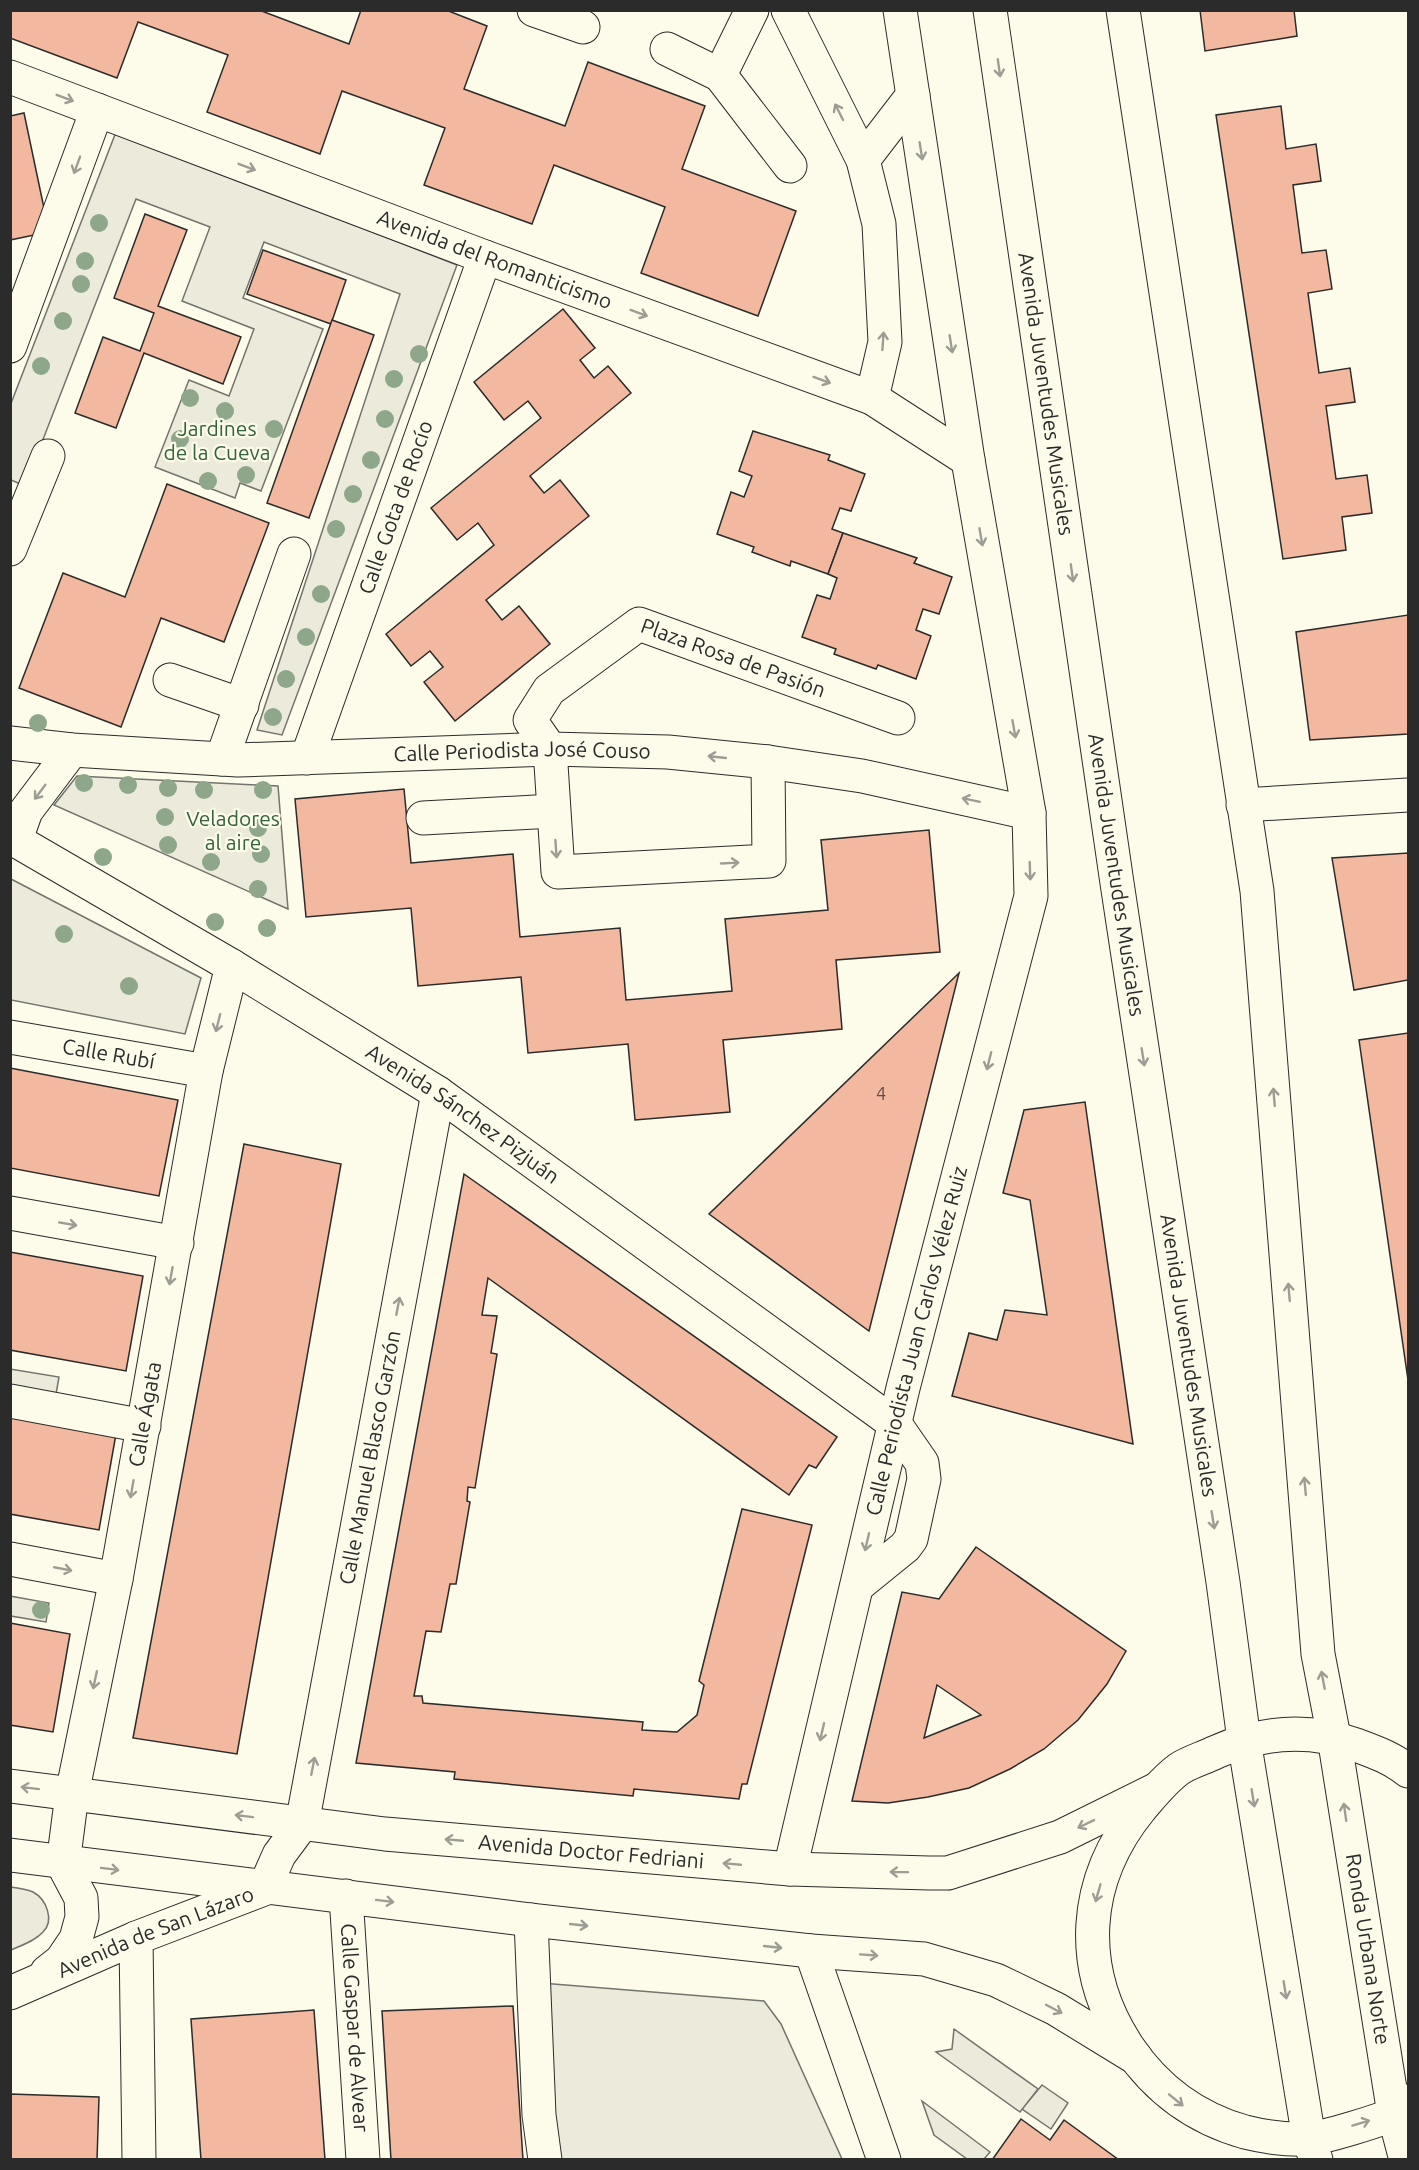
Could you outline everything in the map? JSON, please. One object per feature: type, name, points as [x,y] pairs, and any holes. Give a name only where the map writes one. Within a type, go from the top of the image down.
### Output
[{"type":"street","points":[[534,10],[583,27]]},
{"type":"street","points":[[720,75],[752,10]]},
{"type":"street","points":[[788,10],[863,160],[879,224],[885,342],[872,398]]},
{"type":"street","points":[[900,10],[968,460],[1029,813]]},
{"type":"street","name":"Avenida Juventudes Musicales","points":[[990,10],[1119,895],[1223,1582],[1244,1740]]},
{"type":"street","points":[[1123,10],[1257,891],[1318,1654],[1334,1737]]},
{"type":"street","points":[[667,49],[720,75],[790,166]]},
{"type":"street","name":"Avenida del Romanticismo","points":[[10,77],[485,258],[872,398],[968,460]]},
{"type":"street","points":[[863,160],[913,95]]},
{"type":"street","points":[[10,346],[97,110]]},
{"type":"street","name":"Calle Gota de Rocío","points":[[308,758],[485,258]]},
{"type":"street","points":[[10,549],[48,456]]},
{"type":"street","points":[[222,759],[294,554]]},
{"type":"street","name":"Plaza Rosa de Pasión","points":[[550,749],[530,720],[549,690],[639,624],[898,718]]},
{"type":"street","points":[[170,680],[242,705]]},
{"type":"street","name":"Calle Periodista José Couso","points":[[10,743],[72,750],[222,759],[550,749],[668,752],[768,762],[862,776],[1029,813]]},
{"type":"street","points":[[550,749],[558,872],[769,861],[768,762]]},
{"type":"street","points":[[13,838],[26,811],[72,750]]},
{"type":"street","points":[[1243,805],[1408,795]]},
{"type":"street","points":[[423,818],[554,811]]},
{"type":"street","name":"Calle Periodista Juan Carlos Vélez Ruiz","points":[[790,1869],[895,1424],[1031,896],[1029,813]]},
{"type":"street","name":"Avenida Sánchez Pizjuán","points":[[13,838],[232,966],[438,1093],[895,1424]]},
{"type":"street","name":"Calle Ágata","points":[[63,1863],[72,1794],[116,1579],[206,1071],[232,966]]},
{"type":"street","name":"Calle Rubí","points":[[10,1037],[206,1071]]},
{"type":"street","name":"Calle Manuel Blasco Garzón","points":[[302,1824],[438,1093]]},
{"type":"street","points":[[10,1213],[177,1243]]},
{"type":"street","points":[[10,1401],[144,1426]]},
{"type":"street","points":[[10,1559],[116,1579]]},
{"type":"street","points":[[1401,2107],[1313,2149],[1221,2125],[1182,2105],[1147,2075],[1115,2027],[1101,1996],[1093,1950],[1095,1903],[1108,1857],[1129,1823],[1157,1789],[1180,1768],[1244,1740],[1288,1733],[1334,1737],[1394,1759],[1408,1771]]},
{"type":"street","name":"Ronda Urbana Norte","points":[[1334,1737],[1401,2107],[1406,2160]]},
{"type":"street","points":[[1244,1740],[1313,2149]]},
{"type":"street","name":"Avenida Doctor Fedriani","points":[[10,1786],[385,1834],[790,1869],[948,1873],[1060,1837],[1157,1789]]},
{"type":"street","name":"Avenida de San Lázaro","points":[[21,1988],[136,1938],[264,1889],[279,1855],[302,1824]]},
{"type":"street","points":[[10,1855],[264,1889],[346,1896],[531,1920],[811,1951],[924,1959],[996,1980],[1056,2009],[1136,2058]]},
{"type":"street","points":[[21,1988],[61,1961],[76,1939],[82,1917],[81,1898],[63,1863]]},
{"type":"street","name":"Calle Gaspar de Alvear","points":[[346,1896],[363,2160]]},
{"type":"street","points":[[531,1920],[539,2115],[546,2160]]},
{"type":"street","points":[[136,1938],[139,2160]]},
{"type":"street","points":[[811,1951],[884,2160]]},
{"type":"green space","name":"Jardines de la Cueva","points":[[116,132],[457,265],[282,735],[257,730],[400,294],[264,242],[243,298],[323,329],[261,491],[240,483],[235,498],[155,467],[189,380],[229,396],[254,329],[182,301],[210,227],[136,199],[25,486],[11,480],[10,406]]},
{"type":"green space","name":"Veladores al aire","points":[[77,776],[278,786],[288,909],[54,805]]},
{"type":"green space","points":[[11,879],[201,978],[185,1034],[11,1000]]},
{"type":"green space","points":[[10,1369],[59,1377],[55,1400],[11,1392]]},
{"type":"green space","points":[[10,1596],[49,1603],[46,1622],[11,1616]]},
{"type":"green space","points":[[10,1887],[28,1890],[38,1895],[49,1916],[47,1927],[40,1935],[11,1950]]},
{"type":"green space","points":[[541,1983],[764,2001],[781,2024],[842,2159],[553,2159]]},
{"type":"green space","points":[[1042,2085],[1068,2103],[1051,2129],[1022,2109]]},
{"type":"green space","points":[[922,2101],[990,2152],[984,2159],[967,2159],[934,2135]]},
{"type":"shaded area","points":[[954,2029],[1038,2089],[1020,2112],[936,2052],[952,2049]]},
{"type":"building","points":[[10,10],[259,10],[349,44],[361,10],[446,10],[487,26],[464,89],[565,126],[588,62],[705,106],[682,169],[796,211],[758,316],[641,273],[665,207],[554,165],[532,224],[424,185],[445,128],[342,91],[320,154],[207,112],[228,55],[138,22],[117,78],[10,38]]},
{"type":"building","points":[[1200,10],[1294,10],[1297,36],[1205,51]]},
{"type":"building","points":[[1281,106],[1286,149],[1316,144],[1321,181],[1293,185],[1302,253],[1326,250],[1332,289],[1308,293],[1319,373],[1350,368],[1355,402],[1326,406],[1336,479],[1367,475],[1372,513],[1342,517],[1346,550],[1283,559],[1216,115]]},
{"type":"building","points":[[24,113],[49,232],[10,240],[10,116]]},
{"type":"building","points":[[145,214],[187,230],[158,306],[241,337],[223,384],[144,353],[116,428],[75,413],[103,337],[140,351],[154,313],[114,298]]},
{"type":"building","points":[[263,250],[346,280],[331,324],[247,294]]},
{"type":"building","points":[[563,309],[595,348],[580,360],[594,378],[608,366],[631,393],[530,476],[544,493],[560,480],[589,516],[486,600],[502,620],[519,606],[550,644],[455,721],[424,682],[443,667],[430,651],[411,666],[386,634],[494,545],[478,523],[457,540],[431,508],[541,418],[528,401],[504,420],[474,382]]},
{"type":"building","points":[[332,320],[374,335],[309,518],[267,503]]},
{"type":"building","points":[[753,431],[830,455],[828,460],[865,474],[851,511],[840,508],[832,529],[843,533],[828,574],[791,561],[790,566],[752,552],[754,547],[717,534],[731,492],[744,497],[752,476],[739,471]]},
{"type":"building","points":[[167,484],[269,523],[224,642],[161,618],[121,727],[19,688],[63,573],[125,597]]},
{"type":"building","points":[[843,533],[917,558],[914,563],[952,577],[939,614],[923,609],[916,630],[931,636],[916,679],[878,665],[876,669],[834,654],[836,649],[802,637],[817,595],[830,599],[837,578],[828,574]]},
{"type":"building","points":[[1408,615],[1408,734],[1310,740],[1296,632]]},
{"type":"building","points":[[404,789],[411,863],[513,854],[520,937],[620,928],[626,1000],[732,991],[725,919],[828,910],[821,840],[929,830],[940,952],[836,960],[842,1029],[723,1040],[730,1112],[635,1120],[628,1044],[528,1053],[521,977],[418,986],[411,908],[306,917],[295,799]]},
{"type":"building","points":[[1408,853],[1408,980],[1354,990],[1332,858]]},
{"type":"building","points":[[959,973],[869,1331],[709,1214]]},
{"type":"building","points":[[1408,1033],[1408,1380],[1359,1040]]},
{"type":"building","points":[[10,1068],[178,1100],[159,1196],[10,1168]]},
{"type":"building","points":[[1085,1102],[1133,1444],[952,1396],[969,1333],[997,1340],[1005,1310],[1047,1315],[1030,1200],[1003,1193],[1024,1110]]},
{"type":"building","points":[[244,1144],[341,1164],[237,1754],[133,1738]]},
{"type":"building","points":[[464,1174],[837,1437],[816,1468],[809,1465],[789,1495],[488,1278],[482,1315],[497,1316],[491,1353],[497,1354],[475,1488],[468,1487],[467,1501],[470,1502],[456,1584],[450,1584],[441,1632],[426,1631],[414,1696],[422,1696],[423,1703],[643,1722],[642,1730],[677,1732],[697,1715],[704,1685],[699,1681],[742,1509],[812,1525],[747,1784],[742,1784],[739,1799],[634,1789],[633,1796],[454,1779],[455,1772],[356,1763]]},
{"type":"building","points":[[10,1252],[143,1276],[126,1371],[10,1350]]},
{"type":"building","points":[[10,1415],[116,1434],[99,1530],[10,1514]]},
{"type":"building","points":[[976,1547],[1126,1651],[1107,1684],[1078,1720],[1044,1749],[1010,1769],[969,1788],[928,1797],[888,1803],[852,1801],[902,1592],[939,1599]],"holes":[[[937,1685],[981,1715],[924,1738]]]},
{"type":"building","points":[[10,1623],[70,1634],[53,1732],[10,1725]]},
{"type":"building","points":[[513,2006],[523,2160],[391,2160],[382,2011]]},
{"type":"building","points":[[314,2010],[325,2160],[201,2160],[191,2019]]},
{"type":"building","points":[[10,2094],[99,2097],[97,2160],[10,2160]]},
{"type":"building","points":[[1021,2119],[1050,2140],[1064,2120],[1119,2160],[992,2160]]}]
